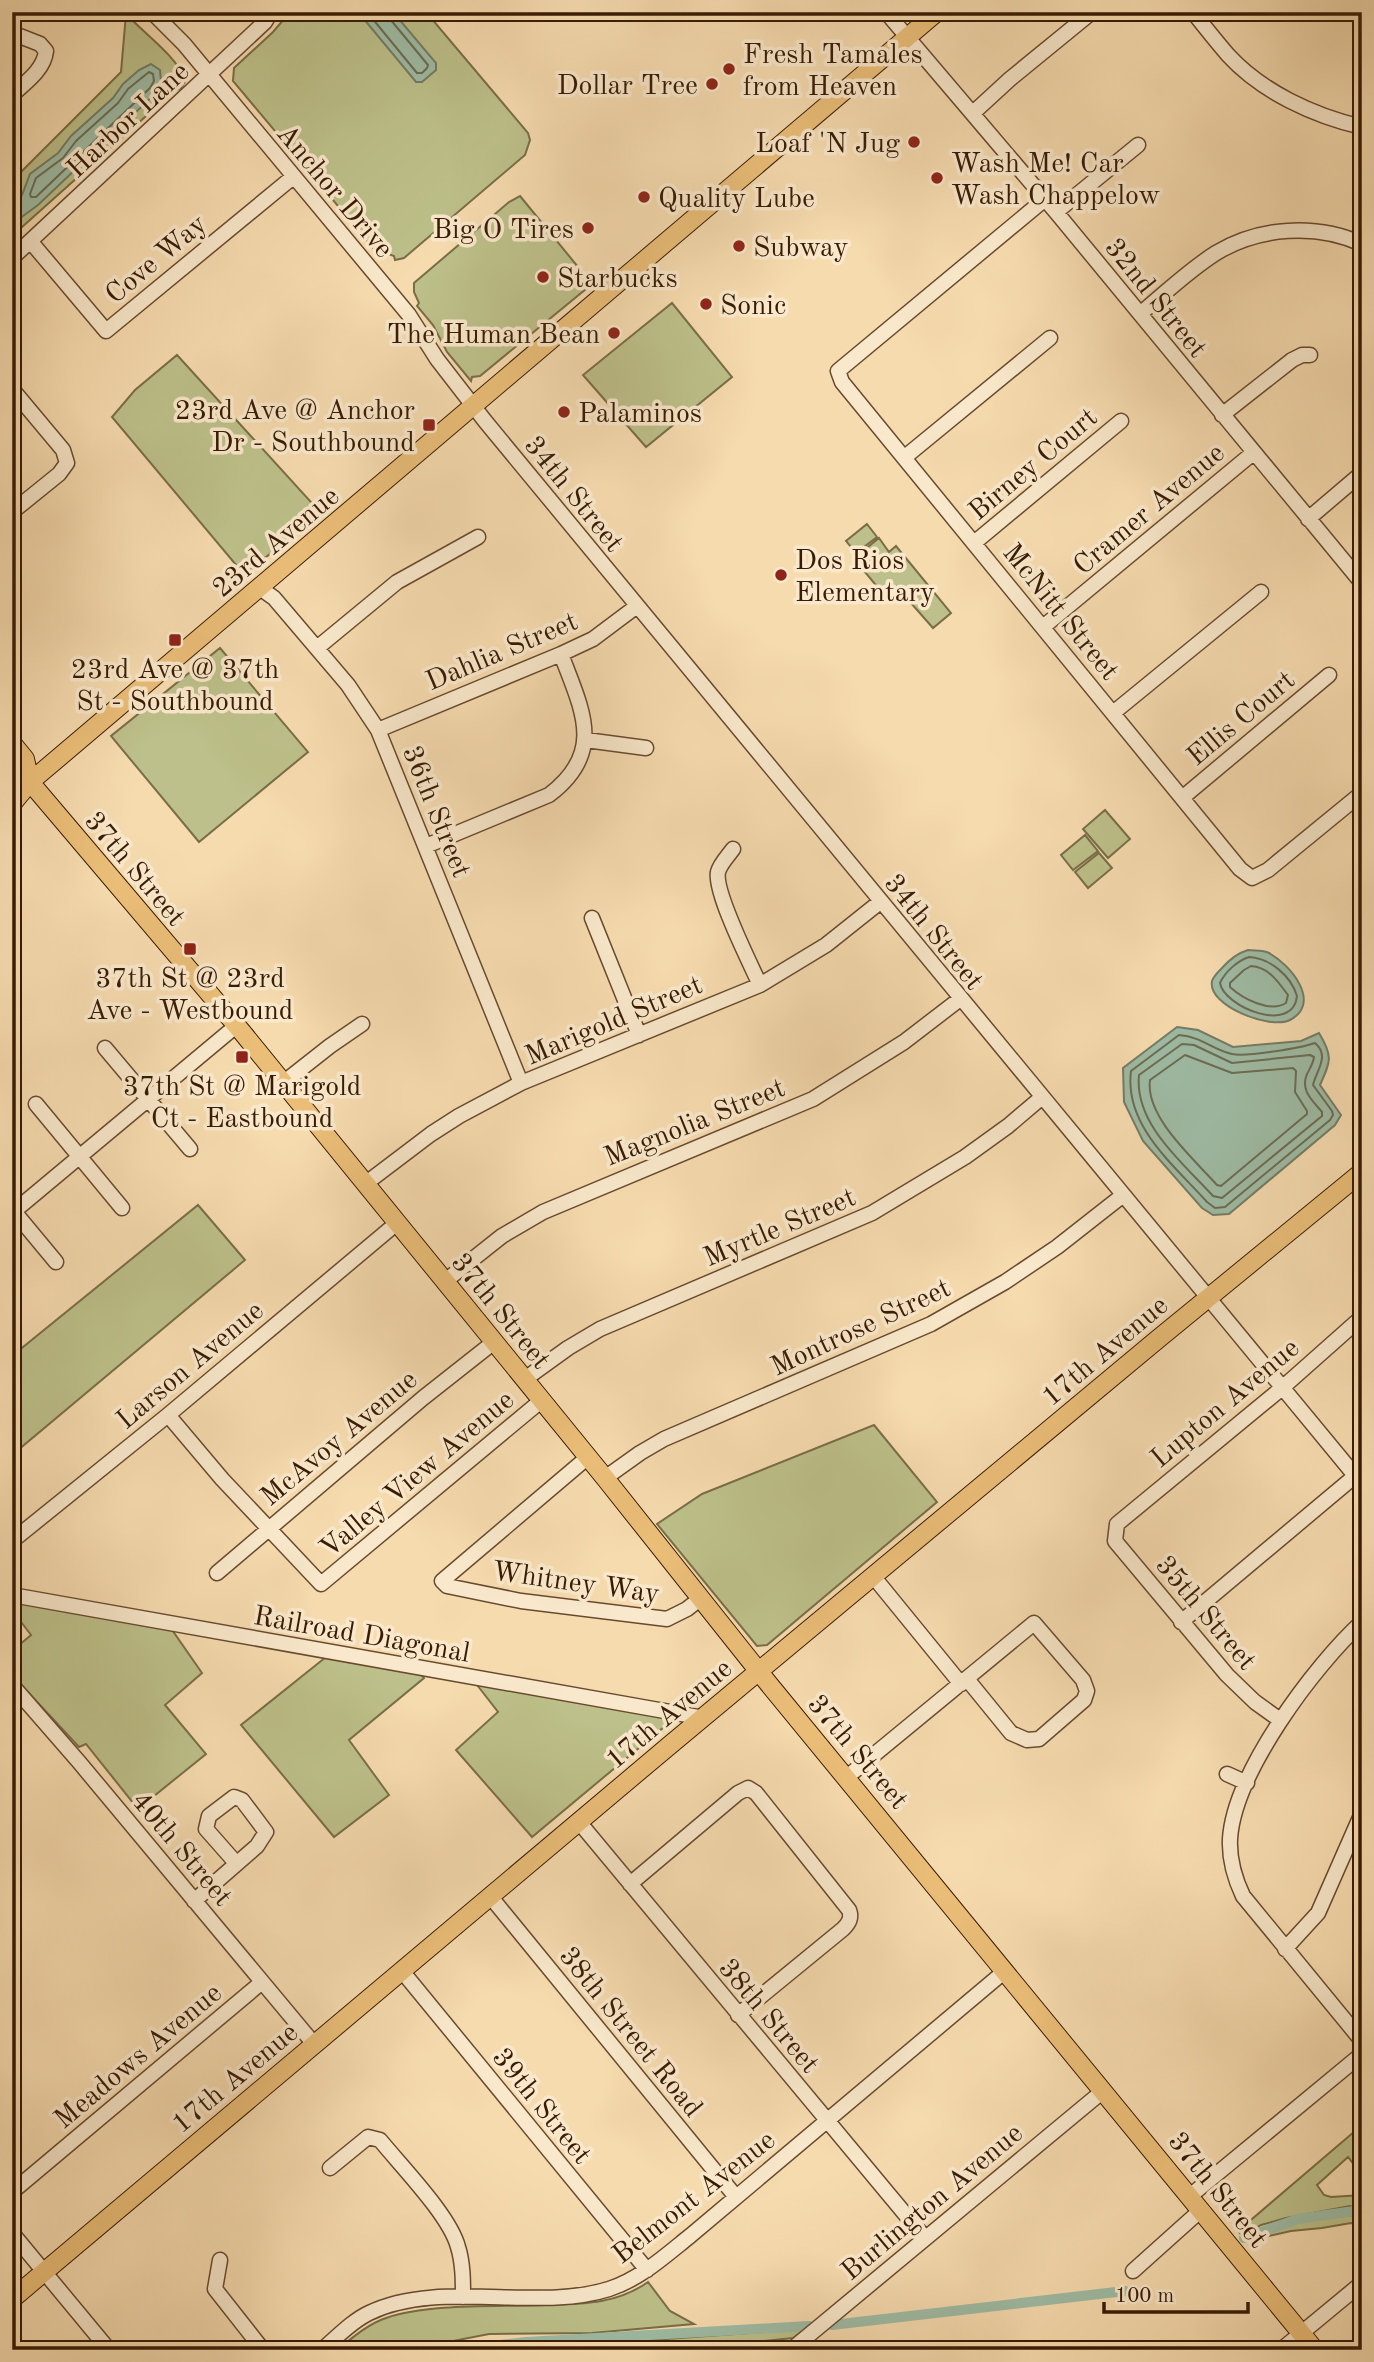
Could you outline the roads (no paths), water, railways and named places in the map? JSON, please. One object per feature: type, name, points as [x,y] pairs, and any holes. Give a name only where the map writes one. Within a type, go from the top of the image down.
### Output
[{"type":"main road","name":"23rd Avenue","points":[[12,804],[30,782],[937,12]]},
{"type":"main road","name":"37th Street","points":[[12,743],[25,760],[30,782]]},
{"type":"main road","name":"37th Street","points":[[12,773],[30,782],[236,1026],[1315,2350]]},
{"type":"main road","name":"23rd Avenue","points":[[12,786],[30,782]]},
{"type":"main road","name":"17th Avenue","points":[[12,2299],[759,1671],[1362,1172]]},
{"type":"street","name":"Anchor Drive","points":[[152,12],[184,44],[409,315],[437,359],[473,407]]},
{"type":"street","name":"Harbor Lane","points":[[12,258],[210,75],[265,22],[271,12]]},
{"type":"street","name":"32nd Street","points":[[886,12],[1056,212],[1362,583]]},
{"type":"street","points":[[973,113],[1092,12]]},
{"type":"street","points":[[1193,12],[1228,55],[1259,82],[1291,101],[1330,118],[1362,127]]},
{"type":"street","points":[[12,33],[40,44],[46,51],[45,60],[14,94]]},
{"type":"street","points":[[1056,212],[1138,145]]},
{"type":"street","name":"Cove Way","points":[[31,242],[106,331],[293,177]]},
{"type":"street","name":"McNitt Street","points":[[1045,199],[838,371],[842,382],[1240,869],[1252,878],[1268,870],[1362,793]]},
{"type":"street","points":[[1140,314],[1209,258],[1252,238],[1281,231],[1303,230],[1345,237],[1362,244]]},
{"type":"street","points":[[905,457],[1050,338]]},
{"type":"street","points":[[1222,415],[1292,360],[1302,355],[1310,355]]},
{"type":"street","points":[[12,389],[63,450],[67,463],[59,474],[12,513]]},
{"type":"street","name":"34th Street","points":[[473,407],[1122,1196],[1360,1477]]},
{"type":"street","name":"Birney Court","points":[[974,543],[1121,421]]},
{"type":"street","name":"Cramer Avenue","points":[[1044,627],[1253,453]]},
{"type":"street","points":[[1308,519],[1362,473]]},
{"type":"street","points":[[317,648],[397,582],[478,537]]},
{"type":"street","name":"36th Street","points":[[260,588],[274,598],[317,648],[363,704],[379,730],[521,1083]]},
{"type":"street","points":[[1113,713],[1261,592]]},
{"type":"street","name":"Dahlia Street","points":[[379,730],[593,639],[636,606]]},
{"type":"street","points":[[426,846],[549,795],[564,783],[577,766],[586,740],[582,710],[561,654]]},
{"type":"street","name":"Ellis Court","points":[[1182,798],[1329,675]]},
{"type":"street","points":[[586,740],[646,748]]},
{"type":"street","points":[[733,849],[720,866],[718,877],[724,901],[760,985]]},
{"type":"street","name":"Marigold Street","points":[[365,1184],[431,1134],[521,1083],[760,985],[826,945],[880,902]]},
{"type":"street","points":[[592,918],[639,1035]]},
{"type":"street","name":"Magnolia Street","points":[[444,1282],[502,1236],[543,1212],[813,1099],[904,1042],[960,999]]},
{"type":"street","points":[[283,1083],[362,1024]]},
{"type":"street","points":[[56,1262],[13,1211],[236,1026]]},
{"type":"street","points":[[105,1048],[190,1149]]},
{"type":"street","name":"Myrtle Street","points":[[525,1379],[600,1329],[872,1213],[965,1157],[1041,1098]]},
{"type":"street","points":[[36,1104],[122,1208]]},
{"type":"street","name":"Montrose Street","points":[[605,1478],[664,1439],[897,1341],[958,1310],[1057,1247],[1122,1196]]},
{"type":"street","name":"Larson Avenue","points":[[12,1541],[168,1415],[397,1223]]},
{"type":"street","name":"Lupton Avenue","points":[[1116,1524],[1282,1388],[1362,1317]]},
{"type":"street","name":"McAvoy Avenue","points":[[217,1573],[423,1398],[494,1342]]},
{"type":"street","name":"Valley View Avenue","points":[[268,1528],[321,1584],[542,1400]]},
{"type":"street","points":[[168,1415],[268,1528]]},
{"type":"street","name":"Whitney Way","points":[[588,1457],[442,1581],[447,1586],[520,1601],[667,1619],[701,1598]]},
{"type":"street","points":[[1181,1622],[1360,1477]]},
{"type":"street","name":"35th Street","points":[[1116,1524],[1115,1541],[1181,1622],[1238,1687],[1280,1720]]},
{"type":"street","points":[[847,1777],[964,1681],[1034,1623],[1083,1680],[1087,1691],[1084,1700],[1039,1739],[1027,1740],[1011,1732],[964,1681],[873,1576]]},
{"type":"street","name":"Railroad Diagonal","points":[[12,1595],[704,1718]]},
{"type":"street","points":[[1362,1622],[1322,1664],[1280,1720],[1247,1783],[1230,1836],[1233,1874],[1243,1896],[1362,2041]]},
{"type":"street","name":"40th Street","points":[[12,1685],[314,2044]]},
{"type":"street","points":[[1227,1774],[1247,1783]]},
{"type":"street","points":[[630,1884],[738,1793],[748,1788],[756,1793],[851,1915],[843,1929],[738,2015]]},
{"type":"street","points":[[194,1900],[257,1846],[266,1832],[242,1800],[234,1797],[209,1816],[206,1829],[236,1863]]},
{"type":"street","points":[[1285,1949],[1318,1913],[1362,1813]]},
{"type":"street","name":"38th Street","points":[[579,1822],[925,2238]]},
{"type":"street","name":"38th Street Road","points":[[490,1896],[736,2197]]},
{"type":"street","name":"39th Street","points":[[402,1971],[647,2270]]},
{"type":"street","name":"Belmont Avenue","points":[[323,2350],[368,2313],[390,2305],[463,2297],[580,2295],[607,2290],[647,2270],[1005,1971]]},
{"type":"street","name":"Meadows Avenue","points":[[12,2192],[262,1982]]},
{"type":"street","points":[[1133,2271],[1196,2203],[1362,2054]]},
{"type":"street","name":"Burlington Avenue","points":[[790,2350],[1103,2091]]},
{"type":"street","points":[[330,2168],[368,2137],[380,2140],[445,2219],[454,2235],[459,2249],[463,2297]]},
{"type":"street","points":[[12,2233],[109,2350]]},
{"type":"street","points":[[220,2260],[215,2289],[263,2350]]},
{"type":"street","points":[[1282,2350],[1362,2283]]},
{"type":"water","points":[[358,12],[393,12],[436,63],[436,70],[422,82],[416,82]]},
{"type":"water","points":[[151,64],[160,70],[161,82],[157,92],[38,205],[12,224],[12,209],[22,195],[30,174],[58,153],[71,136],[113,98],[123,84]]},
{"type":"water","points":[[1248,950],[1267,952],[1278,959],[1300,985],[1303,1004],[1299,1013],[1290,1020],[1269,1022],[1242,1014],[1219,999],[1213,990],[1212,981],[1216,974],[1234,957]]},
{"type":"water","points":[[1177,1027],[1198,1030],[1233,1047],[1301,1041],[1319,1033],[1327,1047],[1329,1059],[1320,1085],[1341,1115],[1335,1125],[1229,1214],[1213,1215],[1202,1208],[1143,1141],[1124,1102],[1123,1068]]},
{"type":"waterway","points":[[1244,2238],[1298,2219],[1354,2211],[1362,2215]]},
{"type":"waterway","points":[[832,2325],[1125,2291]]},
{"type":"waterway","points":[[454,2350],[526,2342],[809,2326]]},
{"type":"place","name":"Fresh Tamales from Heaven","points":[[729,69]]},
{"type":"place","name":"Dollar Tree","points":[[712,84]]},
{"type":"place","name":"Loaf 'N Jug","points":[[914,142]]},
{"type":"place","name":"Wash Me! Car Wash Chappelow","points":[[937,178]]},
{"type":"place","name":"Quality Lube","points":[[644,197]]},
{"type":"place","name":"Big O Tires","points":[[588,228]]},
{"type":"place","name":"Subway","points":[[739,246]]},
{"type":"place","name":"Starbucks","points":[[543,277]]},
{"type":"place","name":"Sonic","points":[[706,304]]},
{"type":"place","name":"The Human Bean","points":[[614,333]]},
{"type":"place","name":"Palaminos","points":[[564,412]]},
{"type":"place","name":"23rd Ave @ Anchor Dr - Southbound","points":[[429,425]]},
{"type":"place","name":"Dos Rios Elementary","points":[[781,575]]},
{"type":"place","name":"23rd Ave @ 37th St - Southbound","points":[[175,640]]},
{"type":"place","name":"37th St @ 23rd Ave - Westbound","points":[[190,949]]},
{"type":"place","name":"37th St @ Marigold Ct - Eastbound","points":[[242,1057]]}]
